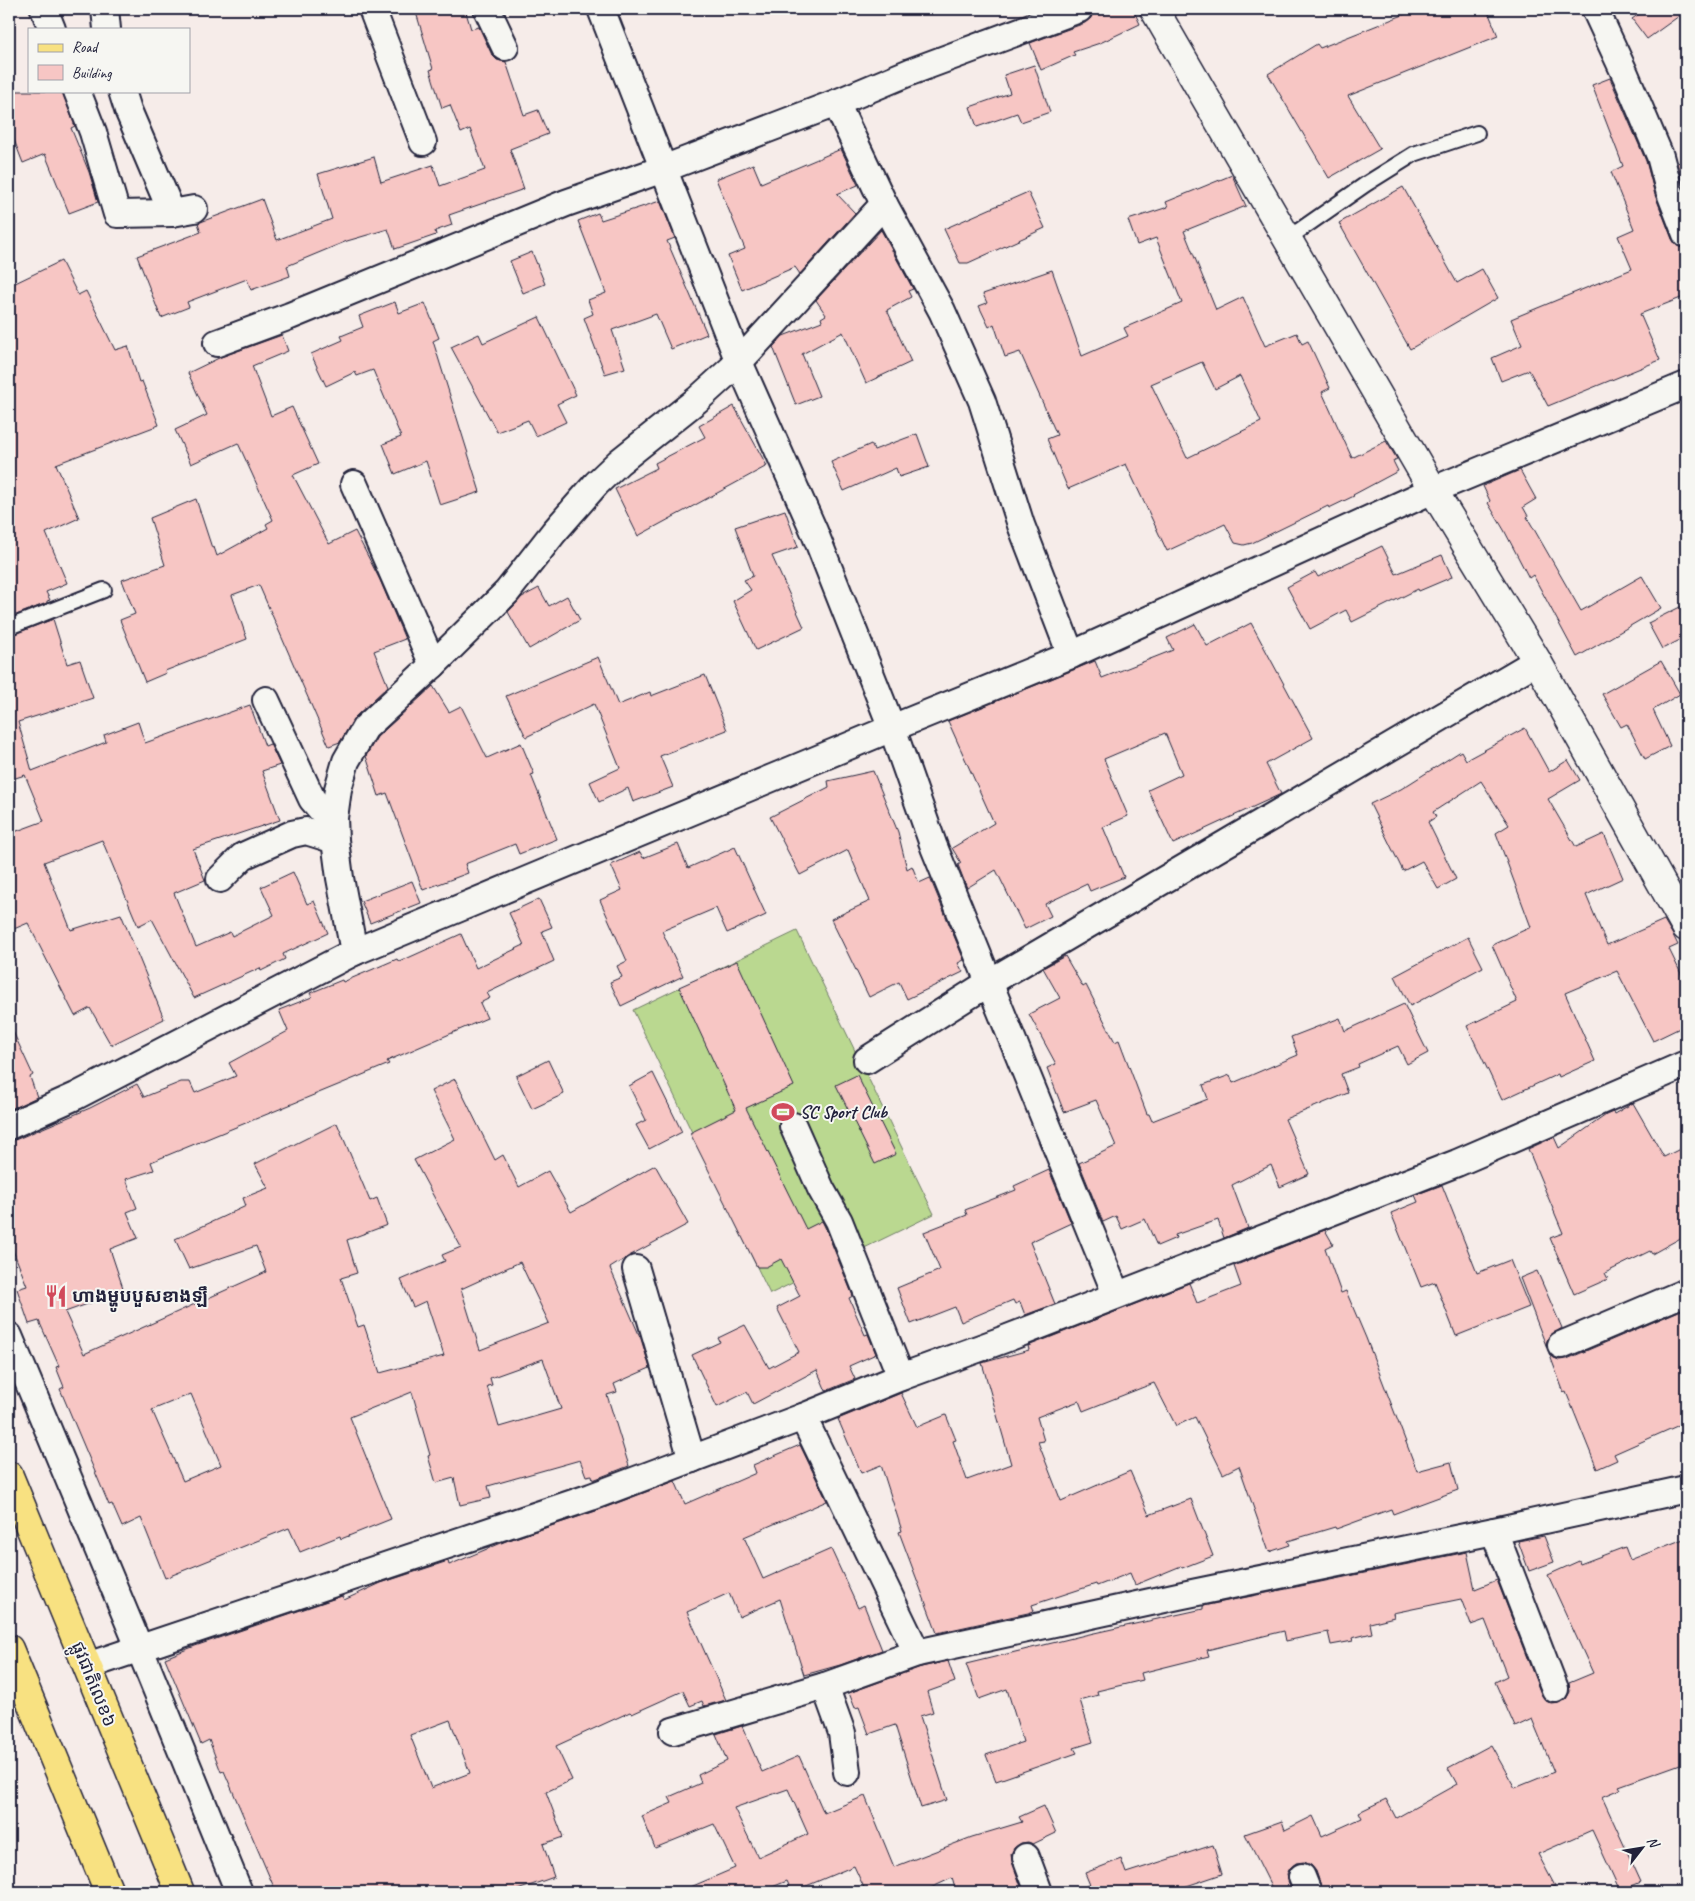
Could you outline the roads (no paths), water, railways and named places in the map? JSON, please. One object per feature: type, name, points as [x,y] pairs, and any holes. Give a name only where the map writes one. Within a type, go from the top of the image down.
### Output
[{"type":"main road","name":"ផ្លូវជាតិលេខ៦","points":[[11,1490],[87,1666],[180,1892]]},
{"type":"main road","points":[[9,1649],[109,1892]]},
{"type":"street","points":[[44,9],[52,28]]},
{"type":"street","points":[[105,9],[107,28]]},
{"type":"street","points":[[372,9],[423,142]]},
{"type":"street","points":[[487,9],[505,47]]},
{"type":"street","points":[[601,9],[739,362],[814,531],[892,728],[934,847],[1116,1294]]},
{"type":"street","points":[[218,343],[290,316],[566,203],[663,169],[910,72],[1079,9]]},
{"type":"street","points":[[1154,9],[1433,490],[1537,661],[1686,928]]},
{"type":"street","points":[[1595,9],[1660,156],[1669,190],[1686,234]]},
{"type":"street","points":[[77,92],[93,132],[117,214],[183,211],[128,110],[122,92]]},
{"type":"street","points":[[836,102],[884,204],[942,311],[982,401],[1021,525],[1071,655]]},
{"type":"street","points":[[354,952],[340,878],[334,832],[338,790],[346,761],[365,728],[433,666],[507,592],[554,532],[596,484],[619,462],[696,400],[739,362],[884,204]]},
{"type":"street","points":[[9,1126],[76,1096],[354,952],[1071,655],[1433,490],[1686,385]]},
{"type":"street","points":[[354,484],[433,666]]},
{"type":"street","points":[[867,1060],[990,982],[1537,661]]},
{"type":"street","points":[[266,700],[312,799],[334,832]]},
{"type":"street","points":[[220,879],[243,856],[292,834],[306,831],[334,832]]},
{"type":"street","points":[[87,1666],[591,1497],[692,1459],[1457,1163],[1686,1064]]},
{"type":"street","points":[[793,1126],[821,1189],[839,1221],[901,1378]]},
{"type":"street","points":[[636,1269],[692,1459]]},
{"type":"street","points":[[1561,1345],[1686,1292]]},
{"type":"street","points":[[9,1336],[139,1647],[235,1891]]},
{"type":"street","points":[[803,1417],[916,1654]]},
{"type":"street","points":[[672,1731],[825,1686],[916,1654],[1178,1596],[1684,1494]]},
{"type":"street","points":[[1494,1531],[1555,1689]]},
{"type":"street","points":[[825,1686],[842,1733],[847,1772]]},
{"type":"street","points":[[1026,1857],[1039,1892]]},
{"type":"lane","points":[[1287,239],[1366,184],[1414,154],[1477,132]]},
{"type":"lane","points":[[9,627],[104,590]]},
{"type":"place","name":"SC Sport Club","points":[[783,1112]]},
{"type":"place","name":"ហាងម្ហូបបួសខាងឡឹ","points":[[56,1296]]}]
